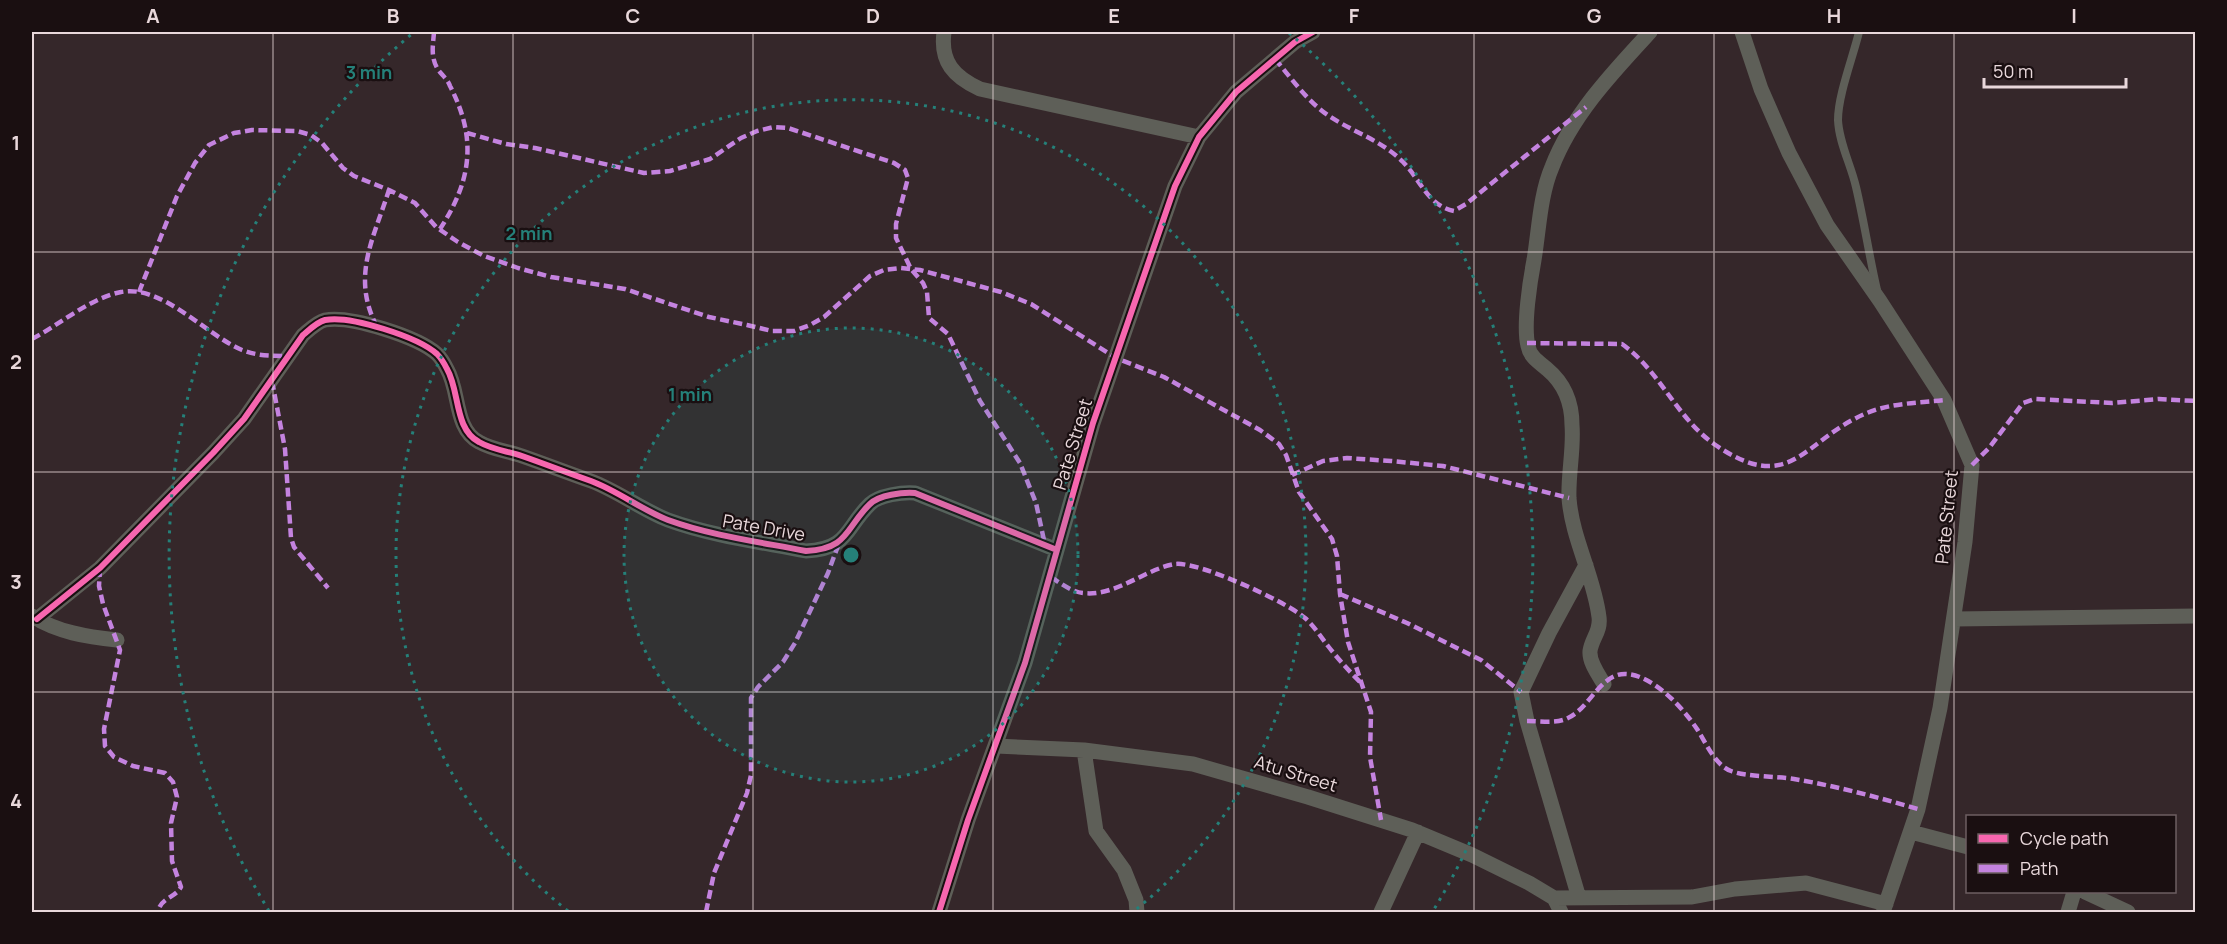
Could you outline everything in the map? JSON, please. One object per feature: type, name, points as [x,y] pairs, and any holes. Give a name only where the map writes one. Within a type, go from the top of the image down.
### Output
[{"type":"street","points":[[944,32],[944,51],[951,70],[966,82],[980,89],[1199,136]]},
{"type":"street","name":"Pate Street","points":[[939,912],[960,843],[1025,663],[1097,412],[1175,186],[1199,136],[1236,92],[1295,42],[1313,32]]},
{"type":"street","points":[[1604,684],[1591,661],[1590,652],[1600,628],[1597,601],[1575,528],[1569,498],[1573,426],[1571,408],[1559,380],[1529,353],[1527,343],[1531,276],[1551,168],[1562,145],[1608,78],[1650,32]]},
{"type":"street","name":"Pate Street","points":[[1742,32],[1761,89],[1789,153],[1827,225],[1944,400],[1972,465],[1965,542],[1940,708],[1918,809],[1885,908]]},
{"type":"street","name":"Pate Drive","points":[[34,617],[99,568],[197,470],[244,419],[303,335],[325,320],[348,320],[377,327],[411,339],[437,354],[448,371],[463,424],[476,441],[596,483],[666,519],[699,530],[806,551],[824,550],[839,543],[871,502],[902,492],[915,493],[1057,549]]},
{"type":"street","points":[[1579,898],[1527,721],[1521,692],[1549,633],[1586,565]]},
{"type":"street","points":[[1954,619],[2196,616]]},
{"type":"street","points":[[34,617],[57,628],[84,636],[117,640]]},
{"type":"street","name":"Atu Street","points":[[996,746],[1084,750],[1193,764],[1418,832],[1529,883],[1557,905]]},
{"type":"street","points":[[1084,750],[1096,831],[1124,870],[1136,900],[1137,912]]},
{"type":"street","points":[[1382,912],[1418,832]]},
{"type":"street","points":[[1911,832],[1966,846]]},
{"type":"street","points":[[1557,905],[1579,898],[1692,897],[1735,889],[1806,883],[1885,908]]},
{"type":"street","points":[[2068,912],[2073,893]]},
{"type":"street","points":[[2089,893],[2128,912]]},
{"type":"street","points":[[1637,912],[1649,899]]},
{"type":"lane","points":[[1859,32],[1840,102],[1838,121],[1842,143],[1857,188],[1862,223],[1880,302]]},
{"type":"marked path","points":[[434,32],[434,61],[459,105],[467,141],[467,159],[459,193],[440,229]]},
{"type":"marked path","points":[[1275,59],[1321,110],[1394,154],[1437,204],[1454,211],[1466,204],[1586,107]]},
{"type":"marked path","points":[[467,133],[506,144],[535,148],[644,173],[670,171],[710,159],[741,138],[757,131],[774,127],[788,128],[894,163],[905,170],[908,178],[896,224],[896,238],[911,269],[923,283],[927,292],[929,318],[948,334],[980,401],[1020,463],[1036,503],[1045,545]]},
{"type":"marked path","points":[[139,292],[177,196],[195,163],[209,145],[234,133],[252,130],[297,131],[311,135],[322,143],[343,168],[354,176],[415,203],[436,227],[484,256],[551,277],[625,289],[709,317],[772,331],[794,331],[824,317],[870,276],[884,270],[901,268],[920,270],[1001,292],[1031,304],[1116,358],[1164,377],[1260,430],[1279,444],[1286,455],[1299,492],[1332,539],[1337,556],[1340,594],[1348,642],[1371,712],[1370,757],[1381,820]]},
{"type":"marked path","points":[[377,327],[369,309],[365,275],[371,242],[389,190]]},
{"type":"marked path","points":[[32,339],[75,312],[109,295],[136,292],[168,303],[242,350],[259,355],[287,356]]},
{"type":"marked path","points":[[1527,343],[1622,344],[1647,367],[1701,433],[1714,444],[1740,459],[1762,466],[1780,465],[1796,458],[1845,424],[1867,413],[1886,407],[1944,400]]},
{"type":"marked path","points":[[272,381],[285,449],[291,538],[294,547],[328,588]]},
{"type":"marked path","points":[[1972,465],[1989,448],[2023,403],[2035,399],[2112,403],[2159,399],[2196,401]]},
{"type":"marked path","points":[[1292,475],[1323,461],[1347,458],[1391,461],[1443,466],[1569,498]]},
{"type":"marked path","points":[[706,912],[714,873],[747,793],[751,775],[751,698],[758,687],[783,662],[795,643],[828,573],[839,543]]},
{"type":"marked path","points":[[1051,577],[1075,591],[1095,593],[1107,591],[1152,571],[1175,564],[1202,569],[1262,593],[1305,618],[1362,684]]},
{"type":"marked path","points":[[100,568],[99,586],[103,604],[120,650],[104,729],[105,746],[114,757],[133,766],[165,773],[173,782],[177,797],[171,823],[172,861],[181,887],[159,907],[158,912]]},
{"type":"marked path","points":[[1340,594],[1407,623],[1481,660],[1521,692]]},
{"type":"marked path","points":[[1527,721],[1553,722],[1568,718],[1583,707],[1610,679],[1618,675],[1637,676],[1647,680],[1676,703],[1697,729],[1720,764],[1731,771],[1825,785],[1918,809]]},
{"type":"cycle path","points":[[939,912],[968,820],[1025,663],[1093,423],[1175,186],[1199,137],[1236,92],[1295,42],[1313,32]]},
{"type":"cycle path","points":[[37,619],[100,568],[213,453],[244,419],[303,335],[316,324],[336,319],[366,324],[400,334],[428,347],[437,354],[451,378],[465,428],[479,442],[591,481],[658,516],[685,526],[806,551],[820,549],[839,542],[870,504],[879,498],[915,493],[1057,550]]}]
